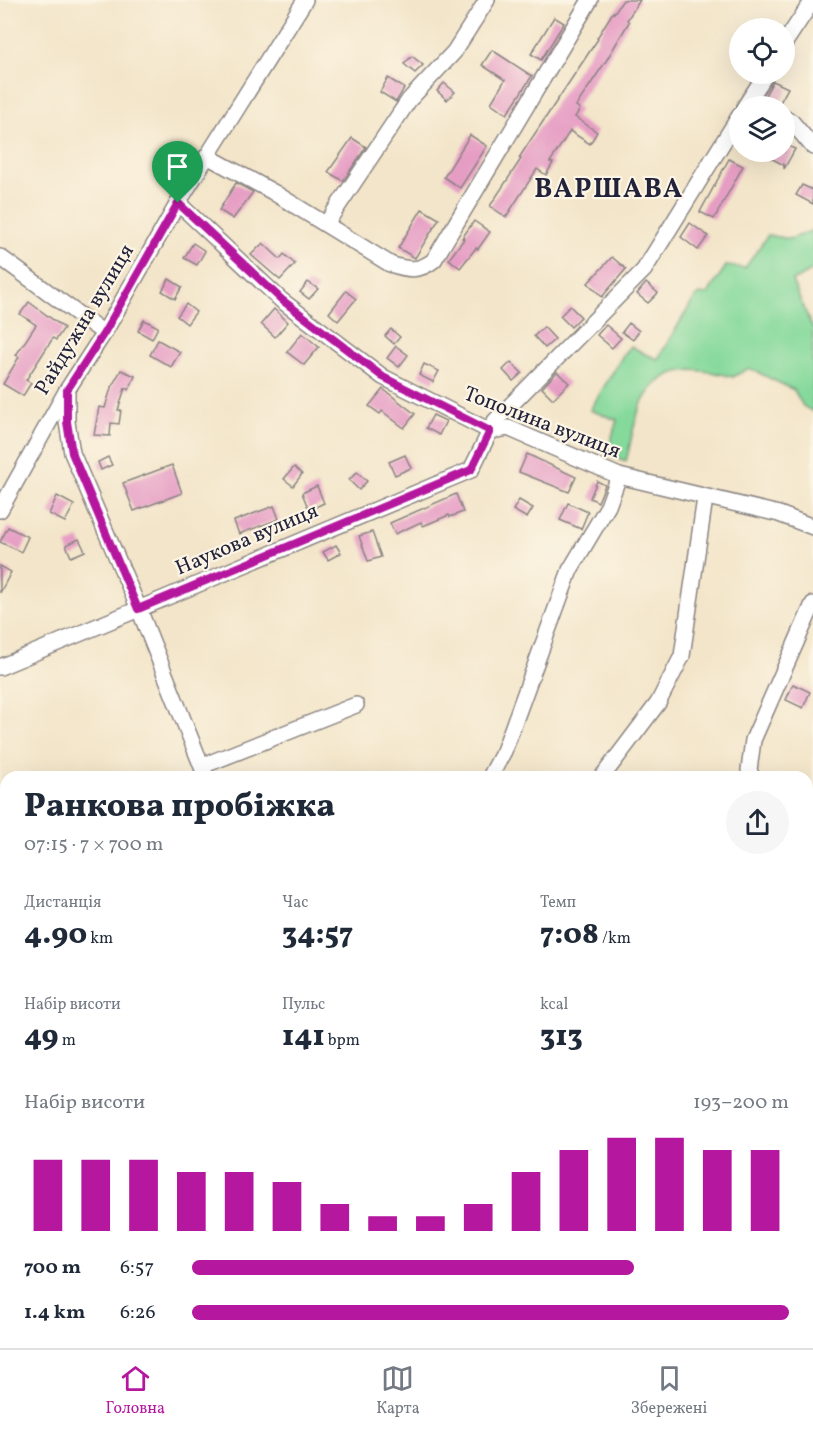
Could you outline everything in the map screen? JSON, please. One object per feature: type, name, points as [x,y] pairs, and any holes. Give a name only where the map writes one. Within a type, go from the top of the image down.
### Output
[{"type":"street","points":[[326,224],[409,100],[454,52],[487,0]]},
{"type":"street","points":[[207,156],[326,224],[390,264],[409,270],[424,267],[434,260],[590,0]]},
{"type":"street","points":[[795,27],[813,0]]},
{"type":"street","name":"Райдужна вулиця","points":[[0,510],[67,390],[104,333],[178,203],[303,1]]},
{"type":"street","points":[[795,126],[813,147]]},
{"type":"street","name":"Наукова вулиця","points":[[0,667],[471,470],[495,421],[644,270],[729,135]]},
{"type":"street","name":"Тополина вулиця","points":[[178,203],[282,300],[383,377],[490,431],[508,428],[619,476],[778,514],[813,527]]},
{"type":"street","points":[[0,257],[104,333]]},
{"type":"street","points":[[67,390],[67,422],[72,453],[204,771]]},
{"type":"street","points":[[493,771],[504,751],[570,570],[608,506],[619,476]]},
{"type":"street","points":[[607,771],[658,703],[682,656],[705,498]]},
{"type":"street","points":[[749,771],[753,740],[813,604]]},
{"type":"street","points":[[206,771],[356,705]]},
{"type":"green space","points":[[813,230],[813,270],[792,281],[813,329],[813,412],[803,406],[794,390],[749,368],[733,377],[707,371],[682,371],[661,380],[643,401],[635,422],[626,461],[607,454],[617,420],[590,410],[631,346],[658,359],[692,302],[699,294],[707,295],[726,266],[745,268],[768,235],[790,239]]},
{"type":"building","points":[[623,0],[640,0],[606,61],[576,106],[580,109],[575,117],[597,132],[590,144],[570,131],[550,162],[553,163],[546,175],[537,169],[506,217],[490,206],[613,12]]},
{"type":"building","points":[[554,17],[564,23],[541,60],[531,54]]},
{"type":"building","points":[[492,50],[532,76],[507,114],[491,103],[505,80],[482,65]]},
{"type":"building","points":[[412,56],[423,65],[415,73],[404,64]]},
{"type":"building","points":[[388,78],[404,88],[396,102],[380,92]]},
{"type":"building","points":[[444,83],[455,92],[447,100],[437,91]]},
{"type":"building","points":[[771,84],[779,84],[788,88],[784,96],[765,96]]},
{"type":"building","points":[[470,135],[487,146],[460,188],[444,177]]},
{"type":"building","points":[[352,138],[366,147],[343,181],[328,172]]},
{"type":"building","points":[[729,159],[729,162],[743,166],[714,219],[700,212]]},
{"type":"building","points":[[236,183],[253,192],[233,219],[219,210]]},
{"type":"building","points":[[802,185],[813,190],[813,204],[796,195]]},
{"type":"building","points":[[422,209],[439,219],[415,258],[398,248]]},
{"type":"building","points":[[474,221],[490,232],[460,268],[449,259]]},
{"type":"building","points":[[690,223],[708,236],[698,250],[681,237]]},
{"type":"building","points":[[193,243],[205,251],[197,265],[184,258]]},
{"type":"building","points":[[263,243],[280,259],[284,254],[295,264],[280,280],[251,255]]},
{"type":"building","points":[[612,257],[626,269],[602,297],[588,283]]},
{"type":"building","points":[[169,279],[182,287],[175,299],[162,291]]},
{"type":"building","points":[[308,282],[318,289],[309,299],[300,292]]},
{"type":"building","points":[[646,283],[658,293],[648,303],[637,294]]},
{"type":"building","points":[[346,291],[356,299],[338,321],[329,313]]},
{"type":"building","points":[[29,302],[64,328],[56,340],[53,338],[26,380],[31,383],[23,396],[3,384],[19,357],[16,355],[36,325],[20,314]]},
{"type":"building","points":[[186,304],[196,312],[187,324],[177,316]]},
{"type":"building","points":[[570,306],[581,317],[571,327],[560,316]]},
{"type":"building","points":[[274,309],[288,322],[275,337],[261,324]]},
{"type":"building","points":[[144,320],[158,327],[152,339],[138,331]]},
{"type":"building","points":[[629,323],[639,331],[633,340],[622,332]]},
{"type":"building","points":[[606,325],[621,338],[612,348],[597,335]]},
{"type":"building","points":[[544,327],[555,339],[545,348],[534,336]]},
{"type":"building","points":[[391,329],[400,337],[394,344],[385,336]]},
{"type":"building","points":[[302,333],[319,347],[304,365],[287,352]]},
{"type":"building","points":[[158,340],[180,352],[171,367],[150,355]]},
{"type":"building","points":[[396,346],[408,355],[399,367],[387,358]]},
{"type":"building","points":[[511,362],[522,373],[513,381],[503,370]]},
{"type":"building","points":[[424,364],[439,371],[433,382],[419,375]]},
{"type":"building","points":[[121,370],[135,376],[129,390],[125,388],[118,410],[121,410],[119,424],[111,423],[110,436],[94,435],[99,407],[105,408],[111,388]]},
{"type":"building","points":[[557,372],[569,383],[553,399],[542,388]]},
{"type":"building","points":[[383,389],[415,414],[404,428],[382,411],[380,414],[369,406]]},
{"type":"building","points":[[433,415],[446,421],[439,435],[426,428]]},
{"type":"building","points":[[527,454],[576,477],[569,492],[519,472]]},
{"type":"building","points":[[405,455],[411,468],[395,475],[389,462]]},
{"type":"building","points":[[108,457],[112,465],[101,470],[98,462]]},
{"type":"building","points":[[172,465],[182,493],[134,511],[123,483]]},
{"type":"building","points":[[294,467],[302,474],[293,486],[284,479]]},
{"type":"building","points":[[357,472],[367,481],[359,490],[349,480]]},
{"type":"building","points":[[597,481],[605,485],[598,502],[590,498]]},
{"type":"building","points":[[317,486],[324,503],[309,510],[302,493]]},
{"type":"building","points":[[456,494],[463,512],[423,526],[421,522],[395,534],[390,523]]},
{"type":"building","points":[[57,496],[74,505],[65,522],[49,514]]},
{"type":"building","points":[[519,500],[533,508],[527,518],[513,510]]},
{"type":"building","points":[[568,503],[588,512],[581,529],[560,520]]},
{"type":"building","points":[[274,506],[279,519],[239,534],[234,521]]},
{"type":"building","points":[[8,527],[28,537],[21,552],[0,542]]},
{"type":"building","points":[[372,532],[381,557],[368,561],[359,536]]},
{"type":"building","points":[[79,539],[85,551],[71,557],[66,545]]},
{"type":"building","points":[[336,545],[341,553],[328,560],[323,552]]},
{"type":"building","points":[[0,566],[11,572],[0,593]]},
{"type":"building","points":[[793,684],[810,692],[803,708],[786,700]]},
{"type":"district","name":"ВАРШАВА","points":[[609,190]]},
{"type":"route","points":[[178,203],[282,300],[383,377],[490,431],[471,470],[138,609],[72,453],[67,422],[67,390],[104,333],[178,203]]}]
